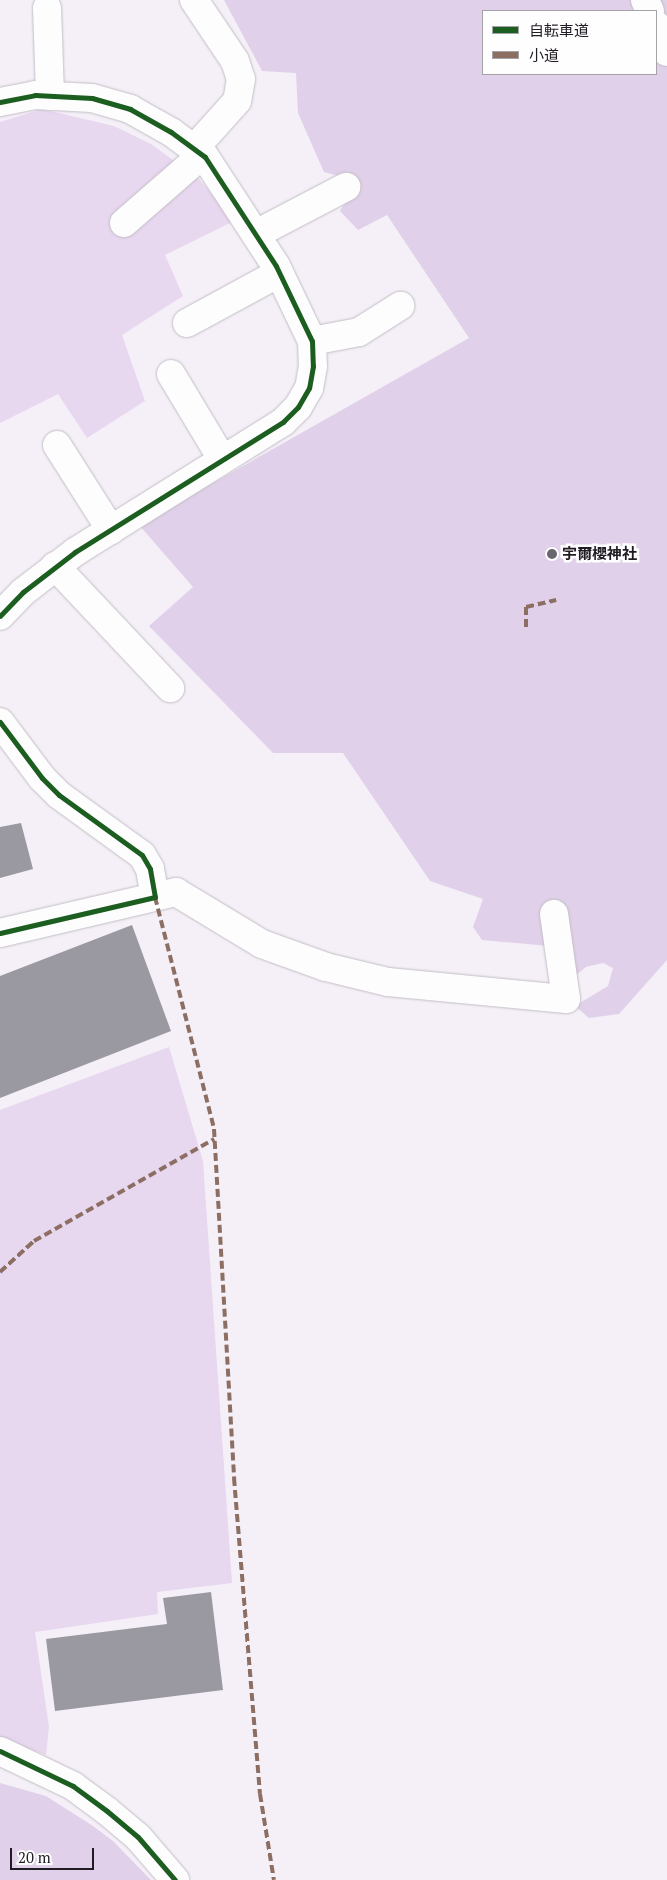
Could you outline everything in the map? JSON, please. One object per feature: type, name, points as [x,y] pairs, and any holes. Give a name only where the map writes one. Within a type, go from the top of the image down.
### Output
[{"type":"street","points":[[124,223],[198,152],[237,101],[241,79],[234,61],[194,0]]},
{"type":"street","points":[[46,8],[50,96]]},
{"type":"street","points":[[657,27],[667,52]]},
{"type":"street","points":[[0,102],[35,94],[92,98],[130,109],[198,152],[256,234],[279,274],[312,341],[313,366],[309,388],[298,406],[283,422],[56,566],[4,605]]},
{"type":"street","points":[[256,234],[346,186]]},
{"type":"street","points":[[187,323],[279,274]]},
{"type":"street","points":[[312,341],[359,332],[400,306]]},
{"type":"street","points":[[171,374],[222,459]]},
{"type":"street","points":[[57,445],[112,530]]},
{"type":"street","points":[[56,566],[170,688]]},
{"type":"street","points":[[0,722],[42,778],[59,795],[142,855],[150,869],[155,897]]},
{"type":"street","points":[[0,933],[176,892],[262,944],[326,967],[388,982],[566,999],[554,914]]},
{"type":"street","points":[[0,1751],[73,1786],[107,1811],[138,1837],[174,1880]]},
{"type":"shaded area","points":[[224,0],[667,0],[667,960],[619,1014],[589,1018],[575,1006],[608,986],[613,968],[603,963],[586,967],[569,981],[549,946],[482,940],[473,927],[483,899],[430,881],[343,753],[273,753],[149,626],[193,587],[139,525],[469,338],[387,215],[358,230],[340,211],[357,181],[324,172],[298,113],[296,73],[262,71]]},
{"type":"shaded area","points":[[42,109],[114,126],[151,144],[199,179],[234,221],[165,255],[183,296],[122,335],[145,401],[87,438],[58,394],[0,423],[0,122]]},
{"type":"shaded area","points":[[169,1047],[203,1161],[232,1583],[157,1592],[158,1614],[35,1632],[49,1727],[46,1755],[0,1738],[0,1110]]},
{"type":"shaded area","points":[[0,1783],[46,1796],[93,1826],[113,1841],[151,1880],[0,1880]]},
{"type":"building","points":[[21,823],[33,869],[0,878],[0,827]]},
{"type":"building","points":[[132,925],[171,1031],[0,1098],[0,976]]},
{"type":"building","points":[[211,1592],[223,1690],[55,1711],[46,1639],[167,1624],[163,1598]]},
{"type":"marked path","points":[[526,627],[526,607],[556,600]]},
{"type":"marked path","points":[[155,897],[214,1129],[234,1478],[260,1794],[274,1880]]},
{"type":"marked path","points":[[0,1272],[34,1241],[214,1139]]},
{"type":"cycle path","points":[[0,102],[35,95],[92,98],[130,109],[171,132],[205,157],[276,266],[312,341],[313,366],[309,388],[298,407],[283,422],[75,552],[23,592],[0,616]]},
{"type":"cycle path","points":[[0,722],[42,778],[59,795],[142,855],[150,869],[155,897],[0,933]]},
{"type":"cycle path","points":[[0,1751],[73,1786],[107,1811],[138,1837],[175,1880]]},
{"type":"place","name":"宇爾櫻神社","points":[[552,554]]}]
